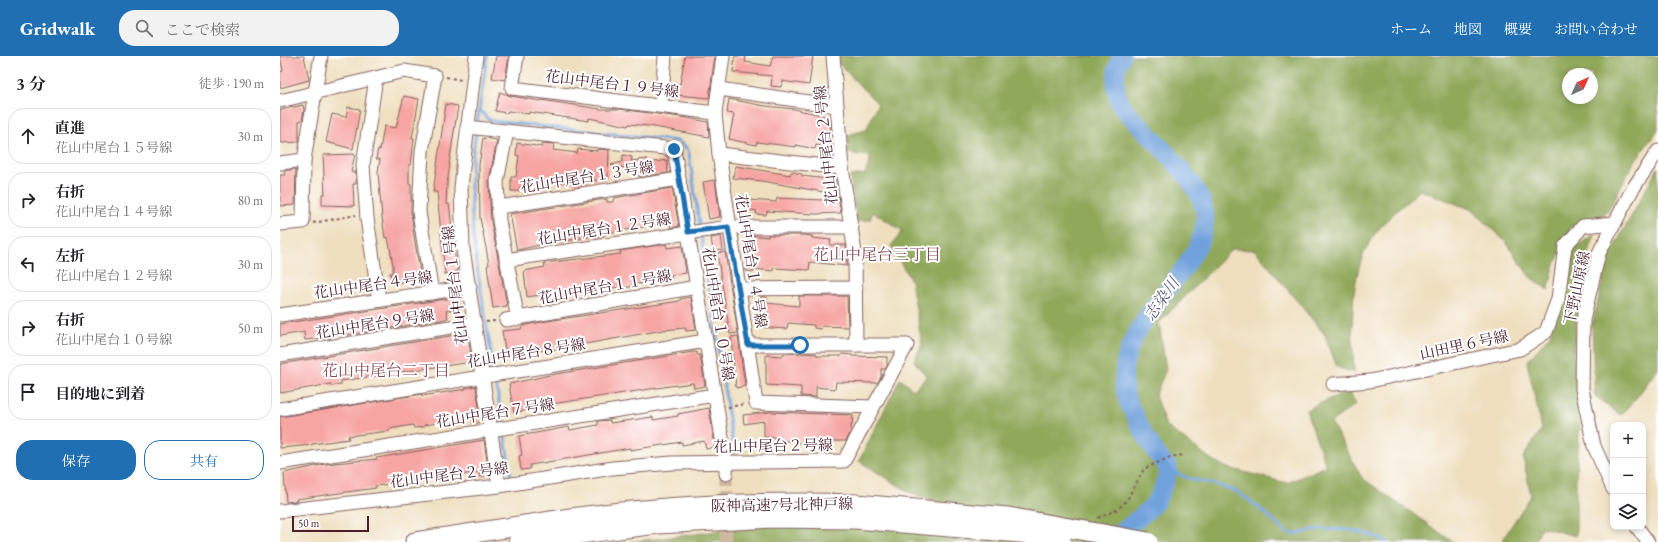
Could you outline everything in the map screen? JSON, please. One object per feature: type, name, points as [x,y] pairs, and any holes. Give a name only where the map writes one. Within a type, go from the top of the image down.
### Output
[{"type":"highway","name":"阪神高速7号北神戸線","points":[[415,542],[572,518],[662,509],[792,502],[1021,533],[1074,542]]},
{"type":"highway","name":"阪神高速7号北神戸線","points":[[518,542],[657,524],[772,518],[856,511],[1008,517],[1148,542]]},
{"type":"street","points":[[280,224],[303,222],[304,160],[321,56]]},
{"type":"street","name":"花山中尾台１号線","points":[[476,56],[461,189],[463,249],[485,376],[499,486]]},
{"type":"street","name":"花山中尾台１９号線","points":[[517,56],[512,88],[715,113]]},
{"type":"street","points":[[662,106],[665,56]]},
{"type":"street","name":"花山中尾台１４号線","points":[[723,56],[715,113],[728,227],[748,345],[756,403],[873,407]]},
{"type":"street","name":"花山中尾台２号線","points":[[280,511],[499,486],[613,468],[672,463],[726,468],[844,461],[907,345],[856,345],[855,253],[842,168],[833,56]]},
{"type":"street","points":[[280,101],[404,71],[435,76],[422,151],[419,212],[432,292]]},
{"type":"street","points":[[376,78],[363,166],[367,213],[379,300]]},
{"type":"street","points":[[719,89],[837,106]]},
{"type":"street","name":"花山中尾台１０号線","points":[[469,127],[674,149],[690,232],[697,288],[726,468]]},
{"type":"street","name":"花山中尾台１１号線","points":[[507,131],[497,181],[512,319],[697,288]]},
{"type":"street","name":"下野山原線","points":[[1610,482],[1594,446],[1582,389],[1583,320],[1599,253],[1632,190],[1658,151]]},
{"type":"street","points":[[719,154],[842,168]]},
{"type":"street","points":[[280,163],[304,160]]},
{"type":"street","name":"花山中尾台１３号線","points":[[499,207],[679,179]]},
{"type":"street","name":"山田里６号線","points":[[1333,384],[1370,381],[1520,349],[1546,332],[1558,299],[1565,246],[1583,226],[1615,222]]},
{"type":"street","name":"花山中尾台１２号線","points":[[506,260],[728,227],[852,227]]},
{"type":"street","name":"花山中尾台４号線","points":[[280,315],[470,287]]},
{"type":"street","points":[[739,289],[856,288]]},
{"type":"street","name":"花山中尾台９号線","points":[[280,355],[475,323]]},
{"type":"street","name":"花山中尾台８号線","points":[[280,409],[706,341]]},
{"type":"street","points":[[748,345],[856,345]]},
{"type":"street","name":"花山中尾台７号線","points":[[280,463],[715,395]]},
{"type":"street","points":[[1639,530],[1648,542]]},
{"type":"path","points":[[435,76],[473,82]]},
{"type":"path","points":[[303,222],[315,223],[367,213]]},
{"type":"path","points":[[1096,519],[1118,509],[1127,500],[1144,469],[1170,457],[1184,455]]},
{"type":"green space","points":[[839,56],[1658,56],[1658,130],[1634,162],[1609,209],[1596,219],[1571,226],[1554,267],[1548,290],[1530,277],[1506,242],[1470,209],[1420,190],[1393,214],[1378,230],[1368,245],[1361,261],[1356,279],[1354,298],[1354,373],[1337,367],[1325,335],[1255,250],[1232,249],[1159,323],[1166,369],[1155,396],[1166,426],[1215,462],[1228,468],[1287,483],[1326,466],[1306,410],[1349,390],[1356,404],[1331,422],[1362,478],[1453,542],[631,542],[806,520],[927,530],[932,500],[914,495],[859,461],[900,379],[913,390],[927,377],[914,361],[922,344],[911,281],[891,246],[903,231],[873,212],[870,220],[857,221],[850,176],[865,174],[871,156],[848,153],[848,135],[866,130],[878,104],[839,64]]},
{"type":"green space","points":[[1658,168],[1658,368],[1638,396],[1620,415],[1595,396],[1592,326],[1608,258]]},
{"type":"green space","points":[[1594,234],[1580,288],[1573,353],[1580,424],[1576,478],[1576,536],[1541,527],[1535,542],[1501,542],[1531,496],[1523,457],[1542,429],[1527,362],[1550,335],[1565,286],[1572,250]]},
{"type":"building","points":[[280,56],[304,56],[309,80],[280,88],[280,72],[283,71]]},
{"type":"building","points":[[496,56],[509,56],[505,80],[492,78]]},
{"type":"building","points":[[685,56],[715,56],[709,98],[677,95],[677,91],[672,91],[674,83],[680,84]]},
{"type":"building","points":[[735,56],[746,56],[745,62],[770,66],[773,56],[813,56],[809,85],[782,81],[781,87],[771,86],[772,76],[733,72]]},
{"type":"building","points":[[500,92],[511,96],[541,101],[601,109],[619,109],[708,122],[709,137],[649,126],[629,124],[628,126],[589,118],[589,121],[529,112],[529,114],[495,111]]},
{"type":"building","points":[[404,96],[419,99],[412,138],[414,138],[411,165],[409,164],[409,184],[411,184],[411,213],[421,278],[404,279],[404,282],[392,283],[390,273],[393,273],[393,265],[388,237],[385,238],[382,217],[378,172],[380,159],[376,159],[378,149],[380,150],[384,126],[396,128]]},
{"type":"building","points":[[729,99],[765,106],[794,109],[830,117],[831,148],[816,145],[815,149],[796,145],[796,147],[757,142],[756,145],[729,139],[734,114],[727,113]]},
{"type":"building","points":[[446,104],[458,106],[449,164],[446,204],[449,204],[453,236],[451,236],[458,271],[445,274],[437,192],[433,192]]},
{"type":"building","points":[[303,105],[304,110],[302,120],[299,121],[299,142],[280,143],[280,110]]},
{"type":"building","points":[[348,107],[360,109],[353,149],[326,142],[332,114],[346,117]]},
{"type":"building","points":[[483,138],[497,140],[489,181],[491,221],[507,306],[493,308],[487,266],[489,265],[480,218],[479,165]]},
{"type":"building","points":[[517,143],[542,147],[542,143],[554,144],[553,150],[577,153],[578,149],[597,151],[597,149],[609,150],[608,179],[587,181],[587,184],[574,185],[574,182],[531,184],[531,187],[520,187],[520,191],[511,191],[511,177],[516,177],[519,156],[516,155]]},
{"type":"building","points":[[355,154],[351,172],[356,172],[356,184],[353,184],[354,206],[322,205],[322,194],[325,194],[323,155]]},
{"type":"building","points":[[623,155],[632,157],[631,161],[647,159],[647,163],[667,160],[668,173],[639,177],[639,171],[611,165],[622,162]]},
{"type":"building","points":[[735,166],[790,175],[791,172],[802,174],[802,176],[836,180],[835,197],[838,196],[841,213],[814,214],[767,211],[766,215],[756,214],[757,211],[738,208],[740,195],[749,197],[749,200],[776,202],[777,198],[823,200],[824,192],[762,181],[733,178]]},
{"type":"building","points":[[296,169],[295,205],[280,206],[280,175],[285,175],[284,171]]},
{"type":"building","points":[[715,180],[720,217],[709,219],[703,182]]},
{"type":"building","points":[[672,188],[679,226],[671,228],[670,222],[604,234],[604,236],[595,238],[595,236],[554,242],[517,250],[510,214],[607,199],[607,202],[613,202],[614,198]]},
{"type":"building","points":[[748,235],[768,237],[768,235],[804,235],[812,236],[812,238],[831,240],[830,245],[846,245],[847,266],[810,262],[809,270],[773,268],[773,271],[754,269],[754,272],[746,271]]},
{"type":"building","points":[[721,236],[723,250],[713,251],[711,238]]},
{"type":"building","points":[[666,244],[667,248],[682,246],[686,273],[671,275],[671,279],[631,285],[631,287],[603,288],[547,299],[547,294],[527,297],[524,271],[545,267],[544,263],[621,254],[620,251]]},
{"type":"building","points":[[725,252],[738,333],[730,334],[717,253]]},
{"type":"building","points":[[799,296],[847,296],[848,327],[822,326],[821,329],[814,328],[814,325],[788,323],[787,329],[757,327],[758,297],[767,297],[766,303],[799,306]]},
{"type":"building","points":[[459,297],[461,309],[446,311],[448,318],[441,320],[348,335],[347,329],[330,331],[331,338],[322,339],[305,340],[304,332],[280,336],[280,324]]},
{"type":"building","points":[[691,297],[696,330],[686,331],[685,328],[663,330],[563,348],[506,355],[502,331],[521,329],[522,326],[541,322],[680,301],[680,299]]},
{"type":"building","points":[[468,333],[472,365],[466,366],[465,363],[401,372],[341,381],[341,385],[331,386],[331,384],[280,393],[280,364]]},
{"type":"building","points":[[738,336],[745,386],[736,388],[731,337]]},
{"type":"building","points":[[697,352],[697,355],[700,355],[705,386],[694,388],[693,383],[670,386],[545,405],[514,413],[509,384],[550,375]]},
{"type":"building","points":[[783,354],[817,354],[817,356],[841,356],[842,354],[852,356],[887,357],[887,366],[885,369],[881,369],[881,377],[877,383],[836,382],[835,389],[816,387],[816,397],[801,396],[801,387],[766,385],[766,355],[783,356]]},
{"type":"building","points":[[476,386],[481,422],[473,424],[472,418],[424,425],[424,427],[414,428],[413,425],[389,429],[389,431],[348,436],[349,439],[280,448],[280,417],[422,394],[422,396]]},
{"type":"building","points":[[709,408],[715,447],[706,449],[704,441],[682,445],[682,442],[630,450],[630,448],[530,465],[530,469],[521,470],[519,456],[522,455],[519,436],[569,427],[570,430],[598,425],[598,421],[610,420],[610,423],[653,417],[653,420],[678,416],[678,414]]},
{"type":"building","points":[[770,412],[853,415],[851,432],[846,441],[829,441],[829,443],[798,443],[798,441],[781,441],[781,438],[764,437],[764,421],[744,424],[743,415]]},
{"type":"building","points":[[484,440],[489,475],[480,477],[479,472],[399,485],[399,483],[375,486],[376,488],[296,499],[297,501],[286,502],[284,473],[325,464],[377,459],[376,458]]},
{"type":"waterway","points":[[477,124],[487,56]]},
{"type":"waterway","name":"志染川","points":[[1112,542],[1147,511],[1157,500],[1163,489],[1169,468],[1155,451],[1129,405],[1126,396],[1124,369],[1132,343],[1145,319],[1180,274],[1194,252],[1204,230],[1204,208],[1191,183],[1168,154],[1120,105],[1117,93],[1116,74],[1122,56]]},
{"type":"waterway","points":[[480,110],[488,119],[493,121],[678,141],[687,148],[689,154],[700,229]]},
{"type":"waterway","points":[[476,132],[472,162],[472,222],[475,252],[494,372]]},
{"type":"waterway","points":[[701,234],[734,452]]},
{"type":"waterway","points":[[495,378],[503,426]]},
{"type":"waterway","points":[[504,431],[511,477]]},
{"type":"waterway","points":[[1169,468],[1184,477],[1219,485],[1235,491],[1247,498],[1288,533],[1292,534],[1318,529],[1345,530],[1371,535],[1386,542]]},
{"type":"tunnel","points":[[726,474],[726,542]]},
{"type":"district","name":"花山中尾台三丁目","points":[[877,254]]},
{"type":"district","name":"花山中尾台二丁目","points":[[386,370]]},
{"type":"route","points":[[674,149],[688,232],[728,227],[748,345],[800,345]]}]
